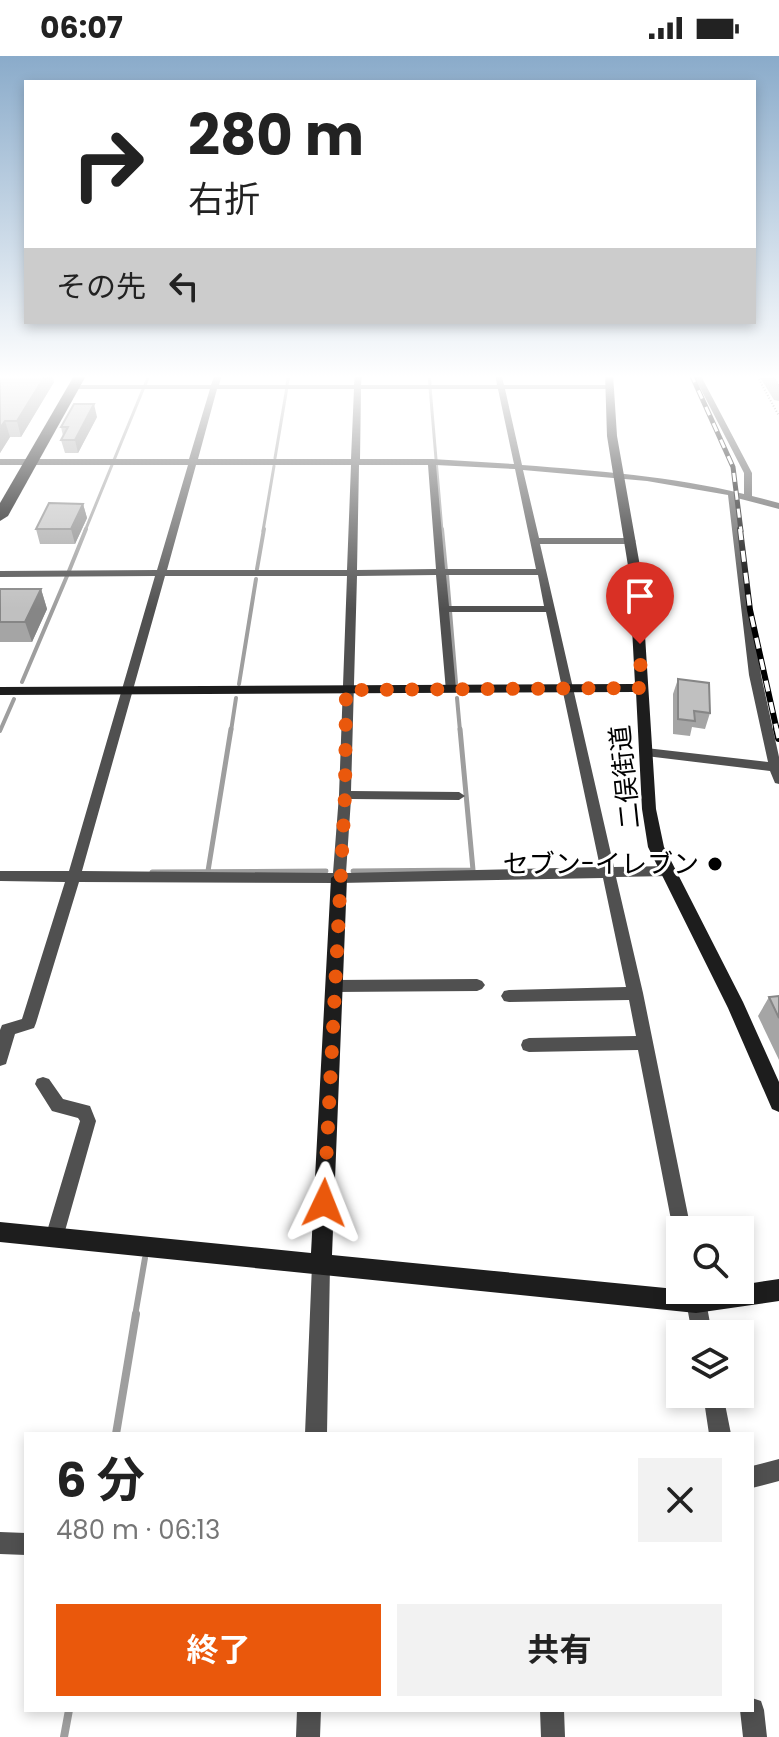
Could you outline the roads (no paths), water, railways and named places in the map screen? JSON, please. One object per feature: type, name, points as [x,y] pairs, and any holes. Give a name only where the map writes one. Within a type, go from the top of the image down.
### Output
[{"type":"highway","points":[[0,516],[30,452]]},
{"type":"highway","points":[[0,492],[24,462]]},
{"type":"street","points":[[0,1059],[8,1030],[28,1023],[74,876],[194,452]]},
{"type":"street","points":[[316,1432],[321,1265],[345,795],[355,452]]},
{"type":"street","points":[[516,452],[635,993],[679,1216]]},
{"type":"street","name":"二俣街道","points":[[615,452],[631,541],[649,809],[656,847],[777,1093]]},
{"type":"street","points":[[738,452],[749,478],[748,498]]},
{"type":"street","points":[[0,462],[435,461],[693,484],[779,506]]},
{"type":"street","points":[[435,461],[450,689]]},
{"type":"street","points":[[646,752],[777,774],[755,675],[732,494]]},
{"type":"street","points":[[536,541],[631,541]]},
{"type":"street","points":[[0,574],[542,572]]},
{"type":"street","points":[[444,609],[550,609]]},
{"type":"street","points":[[0,691],[641,688]]},
{"type":"street","points":[[345,795],[459,796]]},
{"type":"street","points":[[0,876],[339,878],[669,871]]},
{"type":"street","points":[[334,986],[477,985]]},
{"type":"street","points":[[509,996],[635,993]]},
{"type":"street","points":[[529,1045],[644,1043]]},
{"type":"street","points":[[43,1084],[58,1106],[84,1111],[88,1121],[54,1238]]},
{"type":"street","points":[[0,1232],[321,1265],[666,1294]]},
{"type":"street","points":[[754,1292],[779,1290]]},
{"type":"street","points":[[715,1408],[720,1432]]},
{"type":"street","points":[[754,1476],[779,1470]]},
{"type":"street","points":[[0,1543],[24,1544]]},
{"type":"street","points":[[308,1737],[309,1712]]},
{"type":"street","points":[[552,1712],[553,1737]]},
{"type":"street","points":[[752,1712],[755,1737]]},
{"type":"waterway","points":[[114,460],[117,452]]},
{"type":"waterway","points":[[275,458],[276,452]]},
{"type":"waterway","points":[[435,452],[442,531]]},
{"type":"waterway","points":[[85,531],[112,465]]},
{"type":"waterway","points":[[263,531],[274,466]]},
{"type":"waterway","points":[[69,571],[86,529]]},
{"type":"waterway","points":[[257,569],[264,529]]},
{"type":"waterway","points":[[442,529],[446,571]]},
{"type":"waterway","points":[[447,575],[456,683]]},
{"type":"waterway","points":[[22,682],[67,576]]},
{"type":"waterway","points":[[239,684],[256,579]]},
{"type":"waterway","points":[[231,731],[236,698]]},
{"type":"waterway","points":[[457,698],[460,731]]},
{"type":"waterway","points":[[0,731],[14,699]]},
{"type":"waterway","points":[[208,871],[231,729]]},
{"type":"waterway","points":[[353,871],[473,870],[460,729]]},
{"type":"waterway","points":[[152,872],[326,871]]},
{"type":"waterway","points":[[135,1316],[145,1258]]},
{"type":"waterway","points":[[116,1432],[136,1314]]},
{"type":"waterway","points":[[64,1737],[69,1712]]},
{"type":"railway","points":[[726,452],[733,467],[741,531]]},
{"type":"railway","points":[[740,529],[750,610],[777,731]]},
{"type":"railway","points":[[777,729],[779,738]]},
{"type":"place","name":"セブン-イレブン","points":[[715,864]]}]
